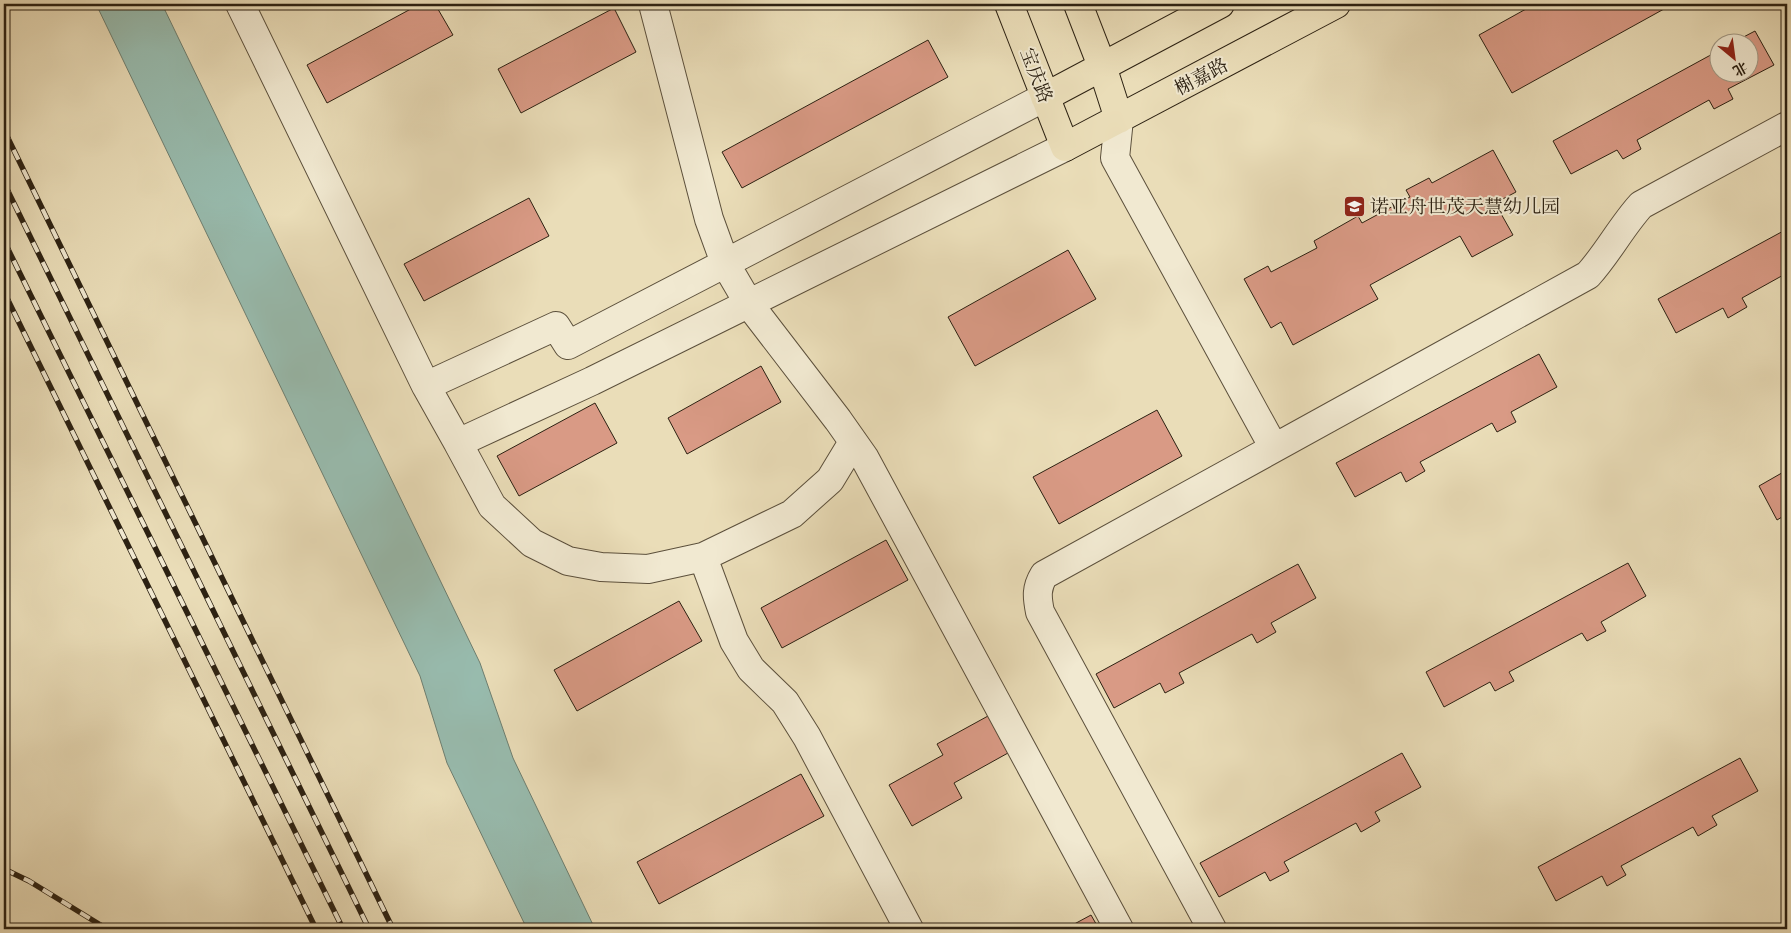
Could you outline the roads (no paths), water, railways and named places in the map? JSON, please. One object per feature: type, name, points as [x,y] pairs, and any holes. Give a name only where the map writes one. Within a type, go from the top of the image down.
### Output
[{"type":"main road","name":"宝庆路","points":[[1009,4],[1065,147]]},
{"type":"main road","points":[[1078,4],[1102,66],[1119,119]]},
{"type":"main road","points":[[1045,97],[1220,4]]},
{"type":"main road","name":"榭嘉路","points":[[1065,147],[1336,4]]},
{"type":"lane","points":[[240,4],[426,386],[492,506],[532,543],[568,561],[601,566],[648,569],[703,557],[792,514],[830,480],[853,442]]},
{"type":"lane","points":[[652,4],[709,219],[725,263],[749,304],[864,457],[1119,929]]},
{"type":"lane","points":[[426,386],[556,326],[568,345],[1045,97]]},
{"type":"lane","points":[[1119,119],[1115,158],[1274,448]]},
{"type":"lane","points":[[1212,929],[1040,612],[1037,595],[1038,584],[1044,575],[1588,275],[1597,266],[1626,222],[1641,205],[1787,126]]},
{"type":"lane","points":[[458,443],[592,382],[1065,147]]},
{"type":"lane","points":[[703,557],[734,641],[750,669],[785,702],[807,737],[909,929]]},
{"type":"water","points":[[96,4],[162,4],[480,663],[513,758],[595,929],[527,929],[447,763],[420,676]]},
{"type":"railway","points":[[4,130],[393,929]]},
{"type":"railway","points":[[4,183],[369,929]]},
{"type":"railway","points":[[4,241],[343,929]]},
{"type":"railway","points":[[4,292],[316,929]]},
{"type":"railway","points":[[4,869],[29,881],[107,929]]},
{"type":"place","name":"诺亚舟世茂天慧幼儿园","points":[[1354,206]]}]
